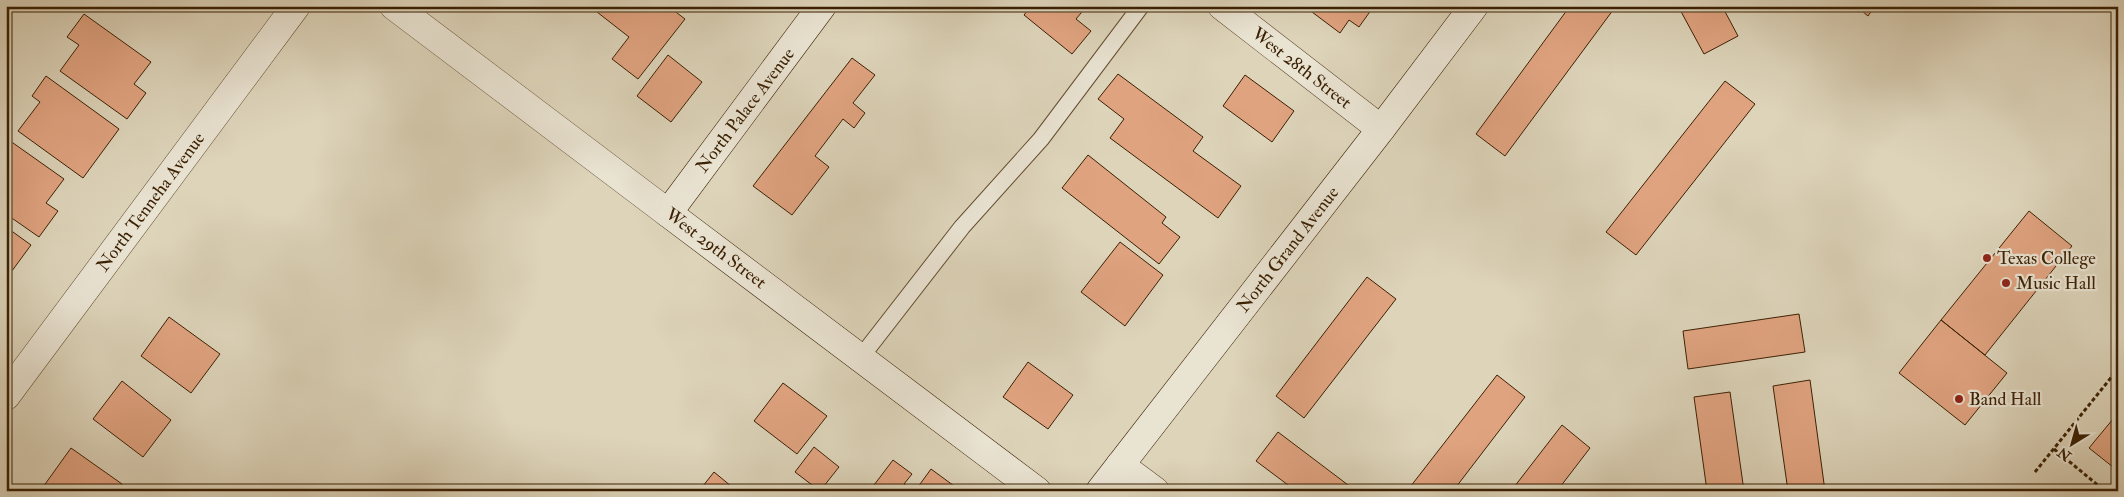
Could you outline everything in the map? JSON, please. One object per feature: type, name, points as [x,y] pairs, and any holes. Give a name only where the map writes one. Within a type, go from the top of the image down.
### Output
[{"type":"street","name":"North Tenneha Avenue","points":[[6,396],[296,6]]},
{"type":"street","name":"West 29th Street","points":[[394,6],[1037,491]]},
{"type":"street","name":"North Palace Avenue","points":[[668,213],[822,6]]},
{"type":"street","name":"West 28th Street","points":[[1222,6],[1381,129]]},
{"type":"street","name":"North Grand Avenue","points":[[1100,491],[1474,6]]},
{"type":"street","points":[[1120,465],[1155,491]]},
{"type":"lane","points":[[861,357],[962,227],[1041,139],[1142,6]]},
{"type":"path","points":[[2035,472],[2118,369]]},
{"type":"path","points":[[2054,449],[2105,491]]},
{"type":"building","points":[[601,6],[668,6],[685,19],[638,79],[612,59],[629,37],[597,12]]},
{"type":"building","points":[[1031,6],[1087,6],[1076,19],[1091,31],[1072,54],[1024,15]]},
{"type":"building","points":[[1304,6],[1374,6],[1359,27],[1349,20],[1340,33]]},
{"type":"building","points":[[1570,6],[1616,6],[1505,156],[1476,134]]},
{"type":"building","points":[[1678,6],[1722,6],[1738,36],[1704,54]]},
{"type":"building","points":[[1856,6],[1875,6],[1868,16]]},
{"type":"building","points":[[84,14],[151,62],[134,84],[146,93],[127,119],[60,71],[79,45],[67,37]]},
{"type":"building","points":[[668,55],[702,82],[671,122],[637,96]]},
{"type":"building","points":[[852,58],[875,75],[853,103],[865,113],[854,128],[843,119],[815,156],[829,167],[792,215],[753,186]]},
{"type":"building","points":[[1118,74],[1203,137],[1193,151],[1241,186],[1218,218],[1110,138],[1124,119],[1098,99]]},
{"type":"building","points":[[1245,75],[1294,111],[1272,142],[1223,106]]},
{"type":"building","points":[[46,76],[119,129],[83,178],[18,131],[40,102],[32,96]]},
{"type":"building","points":[[1725,81],[1755,104],[1636,255],[1606,232]]},
{"type":"building","points":[[6,138],[64,179],[46,203],[58,211],[39,237],[6,214]]},
{"type":"building","points":[[1088,155],[1166,217],[1162,223],[1180,237],[1159,264],[1062,188]]},
{"type":"building","name":"Music Hall","points":[[2029,211],[2072,246],[1985,355],[1941,320]]},
{"type":"building","points":[[6,227],[31,245],[6,279]]},
{"type":"building","points":[[1120,242],[1163,275],[1125,326],[1081,292]]},
{"type":"building","points":[[1367,277],[1396,299],[1304,418],[1276,396]]},
{"type":"building","points":[[1799,314],[1805,352],[1688,369],[1683,331]]},
{"type":"building","points":[[169,317],[220,354],[191,393],[141,356]]},
{"type":"building","name":"Band Hall","points":[[1941,320],[2007,373],[1965,425],[1899,373]]},
{"type":"building","points":[[1028,362],[1073,395],[1048,429],[1003,397]]},
{"type":"building","points":[[1497,375],[1525,397],[1453,491],[1407,491]]},
{"type":"building","points":[[1810,380],[1825,491],[1788,491],[1773,386]]},
{"type":"building","points":[[122,381],[171,420],[143,457],[93,419]]},
{"type":"building","points":[[783,383],[827,416],[797,454],[754,421]]},
{"type":"building","points":[[1730,392],[1744,491],[1707,491],[1694,397]]},
{"type":"building","points":[[2118,413],[2118,471],[2089,448]]},
{"type":"building","points":[[1562,425],[1590,448],[1557,491],[1511,491]]},
{"type":"building","points":[[1278,432],[1356,491],[1296,491],[1256,461]]},
{"type":"building","points":[[814,447],[839,467],[820,491],[795,472]]},
{"type":"building","points":[[71,448],[122,484],[118,491],[49,491],[43,487]]},
{"type":"building","points":[[893,460],[912,474],[904,484],[914,491],[882,491],[874,485]]},
{"type":"building","points":[[931,469],[961,491],[915,491]]},
{"type":"building","points":[[714,472],[737,491],[699,491]]},
{"type":"place","name":"Texas College","points":[[1987,258]]},
{"type":"place","name":"Music Hall","points":[[2006,283]]},
{"type":"place","name":"Band Hall","points":[[1959,399]]}]
